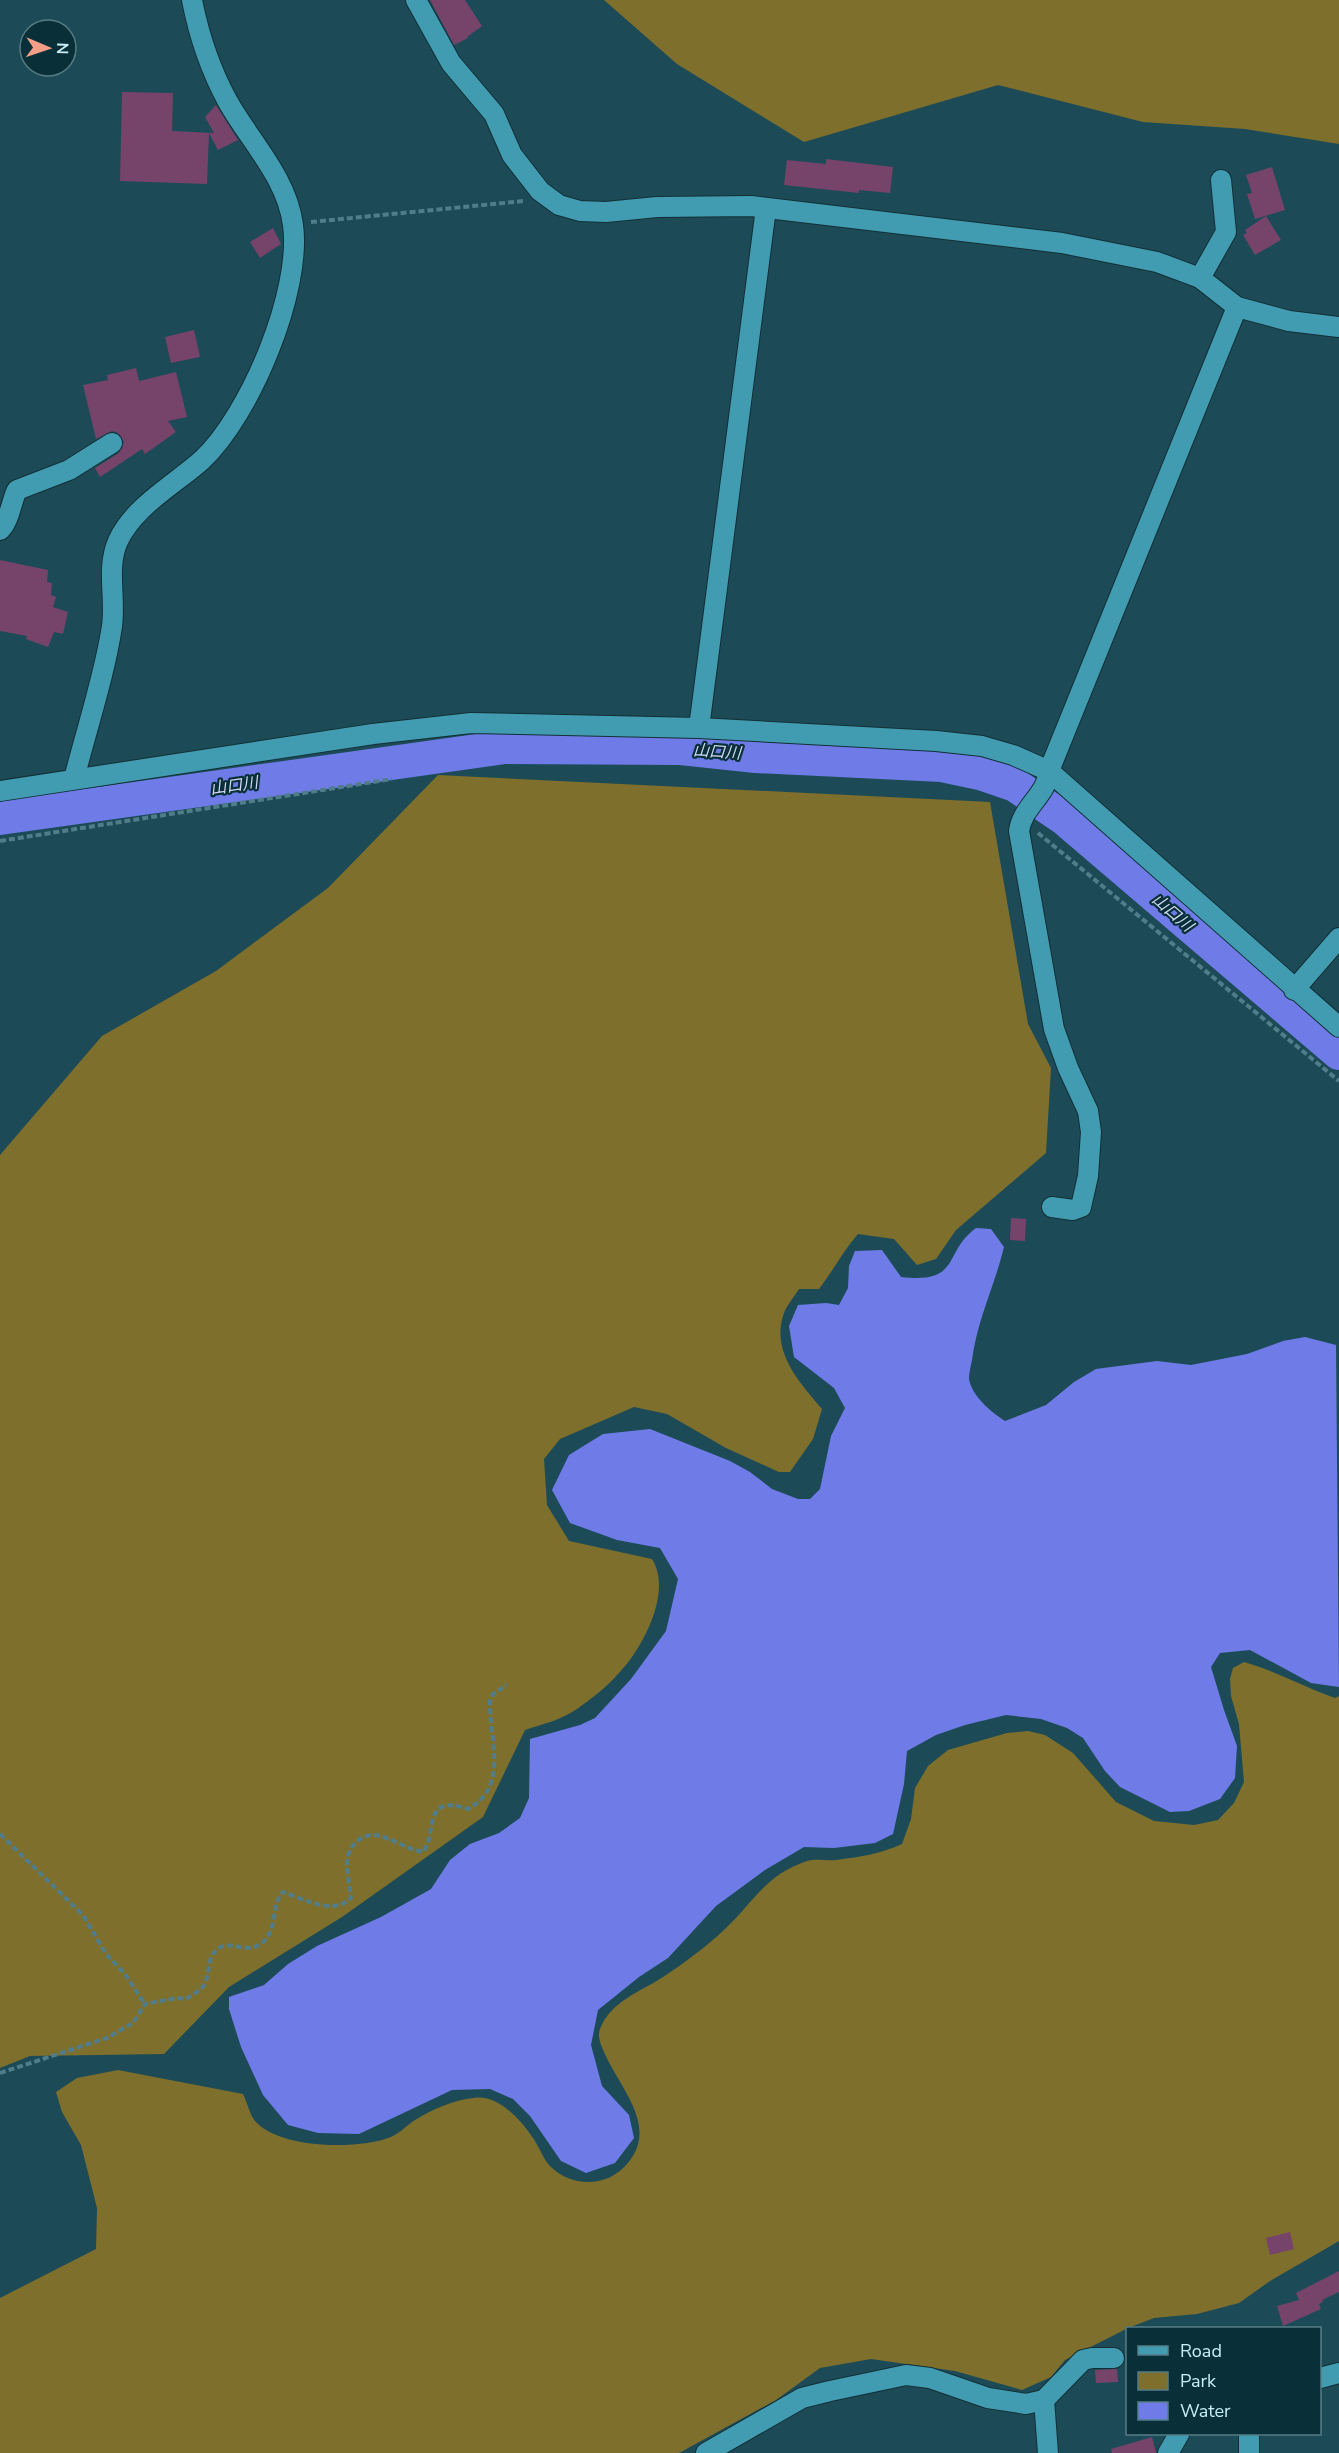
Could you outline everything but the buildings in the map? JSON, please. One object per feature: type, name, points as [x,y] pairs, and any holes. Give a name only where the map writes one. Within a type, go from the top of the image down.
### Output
[{"type":"street","points":[[74,779],[112,627],[112,555],[129,523],[204,458],[239,410],[278,328],[294,256],[293,224],[285,198],[268,162],[229,104],[211,69],[192,0]]},
{"type":"street","points":[[416,0],[451,63],[494,114],[512,155],[540,191],[559,205],[580,212],[657,207],[751,206],[1062,243],[1157,262],[1200,278],[1237,307],[1289,321],[1339,327]]},
{"type":"street","points":[[1200,278],[1226,232],[1221,180]]},
{"type":"street","points":[[699,728],[766,208]]},
{"type":"street","points":[[1052,1207],[1073,1210],[1081,1207],[1088,1176],[1091,1132],[1088,1111],[1068,1068],[1054,1029],[1019,831],[1022,818],[1048,778],[1237,307]]},
{"type":"street","points":[[0,530],[7,520],[11,502],[17,490],[69,470],[112,443]]},
{"type":"street","points":[[0,790],[373,734],[471,723],[699,728],[924,740],[982,746],[1013,755],[1048,778],[1339,1027]]},
{"type":"street","points":[[1294,990],[1339,938]]},
{"type":"street","points":[[712,2452],[802,2398],[906,2374],[930,2378],[988,2398],[1026,2404],[1044,2400],[1083,2360],[1114,2358]]},
{"type":"street","points":[[1321,2378],[1339,2373]]},
{"type":"street","points":[[1044,2400],[1048,2453]]},
{"type":"street","points":[[1168,2453],[1178,2435]]},
{"type":"street","points":[[1249,2435],[1249,2453]]},
{"type":"path","points":[[293,224],[497,205],[526,200],[540,191]]},
{"type":"path","points":[[0,841],[392,779]]},
{"type":"path","points":[[1022,818],[1339,1080]]},
{"type":"path","points":[[0,2073],[107,2038],[133,2023],[145,2004],[177,1998],[186,1999],[202,1988],[207,1978],[210,1957],[217,1948],[225,1945],[247,1949],[259,1945],[267,1938],[277,1899],[283,1892],[330,1907],[344,1904],[351,1898],[348,1855],[358,1841],[368,1834],[379,1835],[412,1850],[423,1852],[428,1846],[430,1822],[435,1811],[442,1807],[458,1805],[468,1809],[480,1802],[492,1779],[495,1753],[490,1701],[493,1694],[507,1685]]},
{"type":"path","points":[[0,1834],[83,1915],[106,1954],[125,1974],[145,2004]]},
{"type":"green space","points":[[604,0],[1339,0],[1339,144],[1245,129],[1143,122],[998,85],[804,142],[677,64]]},
{"type":"green space","points":[[438,775],[990,802],[1028,1024],[1051,1068],[1046,1153],[956,1230],[936,1259],[917,1265],[894,1239],[858,1234],[819,1289],[799,1289],[784,1313],[781,1340],[789,1366],[822,1409],[813,1439],[790,1472],[779,1472],[726,1448],[667,1414],[634,1407],[560,1439],[544,1459],[547,1505],[569,1541],[652,1559],[658,1572],[657,1603],[637,1650],[610,1683],[571,1713],[525,1730],[483,1817],[342,1917],[229,1987],[164,2054],[30,2056],[0,2068],[0,1155],[102,1036],[216,971],[328,888]]},
{"type":"green space","points":[[1244,1662],[1335,1698],[1339,1696],[1339,2241],[1270,2281],[1239,2303],[1197,2314],[1154,2318],[1126,2327],[1065,2360],[1051,2377],[1022,2390],[955,2371],[871,2359],[820,2368],[776,2400],[679,2453],[0,2453],[0,2298],[96,2249],[97,2208],[81,2145],[62,2112],[56,2092],[77,2078],[118,2070],[243,2094],[253,2118],[266,2130],[300,2142],[340,2145],[360,2144],[391,2137],[415,2120],[443,2106],[466,2099],[483,2098],[501,2105],[517,2118],[535,2141],[548,2164],[558,2172],[566,2177],[585,2182],[604,2180],[621,2170],[633,2155],[639,2141],[639,2126],[635,2111],[611,2067],[599,2038],[599,2032],[605,2019],[619,2004],[671,1972],[695,1954],[725,1929],[770,1882],[793,1867],[807,1861],[861,1856],[902,1844],[911,1819],[915,1788],[928,1766],[948,1750],[1007,1733],[1028,1731],[1045,1735],[1073,1753],[1116,1802],[1154,1821],[1194,1825],[1218,1820],[1234,1803],[1244,1782],[1239,1724],[1231,1696],[1230,1679],[1233,1668]]},
{"type":"water","points":[[976,1228],[991,1229],[1004,1247],[974,1345],[969,1379],[978,1397],[1005,1421],[1046,1405],[1074,1382],[1096,1369],[1157,1361],[1191,1365],[1247,1354],[1283,1341],[1305,1337],[1336,1345],[1339,1687],[1311,1683],[1250,1650],[1220,1653],[1211,1667],[1237,1746],[1235,1778],[1220,1799],[1189,1811],[1170,1812],[1120,1787],[1105,1771],[1083,1738],[1067,1728],[1041,1719],[1006,1715],[936,1735],[907,1751],[904,1784],[893,1834],[875,1843],[834,1848],[804,1847],[765,1870],[716,1906],[668,1958],[639,1977],[598,2010],[591,2045],[602,2086],[629,2115],[634,2138],[615,2163],[586,2173],[561,2161],[530,2116],[513,2099],[490,2089],[452,2090],[359,2134],[318,2133],[288,2125],[263,2095],[241,2047],[229,2009],[229,1997],[264,1985],[288,1964],[317,1946],[381,1917],[431,1889],[450,1860],[470,1844],[499,1833],[520,1818],[529,1798],[530,1739],[580,1725],[595,1718],[631,1679],[666,1631],[678,1579],[660,1548],[617,1540],[570,1523],[552,1490],[569,1455],[603,1434],[650,1429],[730,1461],[750,1472],[772,1489],[798,1499],[810,1499],[820,1489],[831,1436],[845,1408],[834,1388],[794,1357],[789,1326],[798,1305],[826,1303],[839,1305],[848,1288],[849,1266],[855,1251],[882,1250],[901,1277],[934,1276],[949,1265],[959,1247]]},
{"type":"waterway","name":"山口川","points":[[0,818],[505,747],[681,748],[756,756],[942,765],[980,773],[1015,785],[1065,819],[1339,1053]]}]
